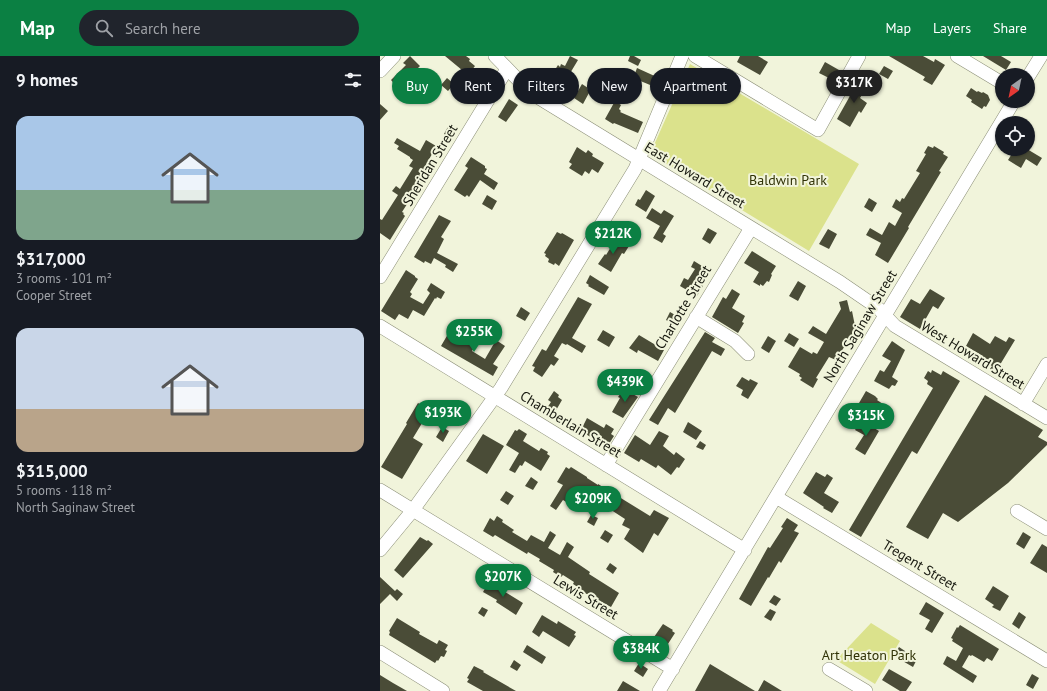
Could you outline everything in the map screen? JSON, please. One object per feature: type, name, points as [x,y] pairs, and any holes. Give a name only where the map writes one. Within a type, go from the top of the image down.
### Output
[{"type":"street","points":[[380,71],[394,56]]},
{"type":"street","name":"East Howard Street","points":[[494,56],[538,98],[851,289],[878,308],[885,316]]},
{"type":"street","points":[[380,550],[413,510],[495,397],[631,175],[682,56]]},
{"type":"street","points":[[695,56],[818,130],[859,56]]},
{"type":"street","points":[[957,56],[995,79]]},
{"type":"street","points":[[1034,68],[1041,56]]},
{"type":"street","name":"Sheridan Street","points":[[380,277],[507,69]]},
{"type":"street","name":"North Saginaw Street","points":[[659,691],[1010,108]]},
{"type":"street","name":"Charlotte Street","points":[[606,465],[751,228]]},
{"type":"street","name":"West Howard Street","points":[[885,316],[896,327],[1047,418]]},
{"type":"street","points":[[696,317],[735,341],[748,354]]},
{"type":"street","name":"Chamberlain Street","points":[[380,326],[745,550]]},
{"type":"street","points":[[1023,404],[1047,364]]},
{"type":"street","name":"Lewis Street","points":[[380,490],[673,669]]},
{"type":"street","name":"Tregent Street","points":[[776,497],[1047,661]]},
{"type":"street","points":[[1017,511],[1047,529]]},
{"type":"street","points":[[380,652],[443,691]]},
{"type":"street","points":[[830,669],[866,691]]},
{"type":"green space","name":"Baldwin Park","points":[[690,64],[697,68],[688,68]]},
{"type":"green space","name":"Baldwin Park","points":[[741,94],[859,164],[809,251],[650,154],[672,104],[741,104]]},
{"type":"green space","name":"Art Heaton Park","points":[[871,623],[900,641],[875,684],[836,660]]},
{"type":"building","points":[[410,56],[420,66],[418,68],[403,68],[406,65],[403,63]]},
{"type":"building","points":[[445,56],[466,56],[475,66],[473,68],[460,68]]},
{"type":"building","points":[[570,56],[578,60],[573,68],[556,68],[558,65],[560,67],[561,64],[565,66]]},
{"type":"building","points":[[630,56],[634,56],[641,60],[638,66],[628,61]]},
{"type":"building","points":[[740,56],[758,56],[768,62],[760,75],[737,62]]},
{"type":"building","points":[[889,56],[923,56],[934,62],[935,59],[945,65],[932,85],[923,80],[925,77]]},
{"type":"building","points":[[983,56],[1001,56],[1011,62],[1007,68],[1003,68]]},
{"type":"building","points":[[825,62],[839,70],[833,80],[819,73]]},
{"type":"building","points":[[884,66],[893,71],[888,79],[879,74]]},
{"type":"building","points":[[642,70],[650,74],[650,85],[642,82]]},
{"type":"building","points":[[447,78],[450,81],[450,89],[448,91],[442,86]]},
{"type":"building","points":[[857,80],[868,84],[860,98],[867,103],[861,113],[859,111],[850,127],[837,119],[855,87],[853,86]]},
{"type":"building","points":[[582,84],[587,87],[587,97],[583,104],[579,101],[579,89]]},
{"type":"building","points":[[971,88],[977,92],[983,92],[988,95],[990,100],[986,107],[984,106],[982,109],[971,102],[972,100],[966,96]]},
{"type":"building","points":[[509,99],[513,102],[513,104],[518,105],[506,122],[498,117]]},
{"type":"building","points":[[380,104],[388,111],[380,120]]},
{"type":"building","points":[[613,104],[620,104],[621,105],[619,109],[621,111],[620,112],[643,122],[638,133],[614,123],[613,124],[605,119]]},
{"type":"building","points":[[449,125],[455,129],[450,138],[444,134]]},
{"type":"building","points":[[397,138],[420,151],[426,140],[441,149],[437,157],[432,154],[426,165],[429,167],[421,182],[422,183],[418,191],[416,190],[402,212],[405,216],[390,240],[380,233],[380,219],[382,220],[398,195],[392,191],[396,186],[400,189],[413,168],[409,166],[413,160],[397,149],[399,146],[394,143]]},
{"type":"building","points":[[928,146],[933,148],[934,146],[944,152],[943,154],[948,157],[939,171],[941,172],[888,263],[875,255],[881,243],[866,235],[870,228],[882,235],[889,222],[895,226],[902,213],[892,207],[896,199],[900,202],[902,198],[904,199],[920,173],[916,171],[926,154],[924,153]]},
{"type":"building","points":[[577,147],[586,153],[588,150],[593,154],[592,156],[604,163],[598,173],[592,169],[589,174],[585,171],[582,176],[569,168],[572,164],[569,162]]},
{"type":"building","points":[[1035,154],[1042,158],[1037,166],[1026,159],[1021,168],[1008,160],[1011,156],[1035,156]]},
{"type":"building","points":[[471,157],[485,166],[487,169],[484,174],[498,183],[494,190],[480,180],[469,197],[467,195],[465,197],[454,190],[468,168],[465,166]]},
{"type":"building","points":[[646,190],[655,196],[646,212],[635,205]]},
{"type":"building","points":[[487,195],[497,201],[492,210],[482,204]]},
{"type":"building","points":[[869,198],[877,203],[872,212],[864,207]]},
{"type":"building","points":[[652,208],[661,214],[664,210],[674,216],[663,234],[666,236],[662,243],[653,238],[660,226],[646,218]]},
{"type":"building","points":[[439,215],[451,221],[441,237],[444,239],[437,253],[458,264],[453,272],[445,267],[446,265],[434,258],[431,264],[425,261],[424,263],[414,257]]},
{"type":"building","points":[[708,228],[717,233],[710,244],[702,239]]},
{"type":"building","points":[[828,229],[837,234],[829,249],[819,244]]},
{"type":"building","points":[[557,232],[562,233],[574,240],[559,266],[555,263],[554,265],[548,262],[549,259],[544,253]]},
{"type":"building","points":[[616,239],[629,246],[624,254],[622,253],[611,272],[598,264],[605,254],[606,255]]},
{"type":"building","points":[[752,251],[776,266],[771,274],[772,275],[769,282],[767,281],[763,286],[753,282],[759,272],[744,263]]},
{"type":"building","points":[[694,261],[710,271],[701,285],[703,286],[697,296],[680,286],[684,278],[688,280],[695,269],[691,267]]},
{"type":"building","points":[[406,270],[418,279],[410,292],[412,294],[410,297],[423,304],[430,293],[427,290],[431,283],[445,292],[441,299],[437,297],[436,299],[435,298],[424,316],[413,310],[408,319],[399,314],[395,320],[381,311]]},
{"type":"building","points":[[590,275],[609,287],[604,295],[588,286],[589,285],[586,283]]},
{"type":"building","points":[[798,281],[806,286],[798,301],[789,296]]},
{"type":"building","points":[[732,289],[740,294],[732,308],[745,316],[742,322],[744,323],[738,333],[712,317],[723,297],[726,299]]},
{"type":"building","points":[[930,289],[945,298],[938,309],[933,306],[920,329],[900,317],[911,299],[920,304]]},
{"type":"building","points":[[578,297],[592,304],[572,338],[586,346],[582,353],[567,344],[562,343],[554,356],[559,359],[554,366],[551,364],[542,377],[533,371],[535,367],[532,366],[542,349],[546,351]]},
{"type":"building","points":[[847,300],[850,312],[852,311],[855,326],[859,328],[848,345],[846,344],[836,360],[829,357],[816,378],[818,379],[813,388],[800,380],[802,378],[799,376],[800,374],[788,367],[800,347],[812,354],[813,352],[817,354],[824,342],[808,333],[813,326],[826,334],[841,309],[839,302]]},
{"type":"building","points":[[521,307],[530,313],[525,321],[516,316]]},
{"type":"building","points":[[670,312],[682,319],[678,327],[666,320]]},
{"type":"building","points":[[603,330],[615,337],[609,347],[597,340]]},
{"type":"building","points":[[705,332],[715,338],[712,342],[725,349],[721,356],[712,351],[675,413],[668,408],[658,425],[649,420]]},
{"type":"building","points":[[789,333],[799,339],[794,347],[784,341]]},
{"type":"building","points":[[973,333],[990,344],[995,336],[1006,342],[1009,337],[1015,340],[995,373],[990,369],[992,366],[981,360],[983,356],[966,346]]},
{"type":"building","points":[[448,334],[467,345],[473,335],[479,339],[472,351],[485,359],[496,340],[505,346],[493,364],[498,367],[493,376],[441,346]]},
{"type":"building","points":[[639,335],[664,350],[658,361],[638,350],[637,353],[629,348]]},
{"type":"building","points":[[768,336],[776,341],[769,353],[761,348]]},
{"type":"building","points":[[892,341],[905,350],[892,377],[898,381],[895,386],[892,385],[889,389],[874,381],[880,370],[884,372],[891,361],[882,356]]},
{"type":"building","points":[[932,370],[941,375],[943,371],[960,381],[917,454],[912,451],[861,537],[849,530],[933,388],[927,384],[928,381],[924,378],[928,371],[931,373]]},
{"type":"building","points":[[742,377],[749,381],[750,379],[758,383],[748,399],[741,395],[743,390],[736,386]]},
{"type":"building","points":[[624,389],[638,397],[623,418],[612,412],[620,398],[618,397]]},
{"type":"building","points":[[554,391],[562,400],[555,412],[547,408],[551,402],[548,400]]},
{"type":"building","points":[[866,391],[875,396],[878,399],[877,400],[883,404],[879,410],[876,408],[874,412],[859,403]]},
{"type":"building","points":[[985,395],[1043,430],[1038,437],[1047,442],[1047,445],[1008,483],[958,522],[943,513],[928,539],[906,527]]},
{"type":"building","points":[[418,403],[430,410],[413,438],[423,444],[402,479],[381,467]]},
{"type":"building","points":[[587,418],[604,428],[606,424],[614,429],[611,434],[614,436],[607,447],[584,433],[585,430],[582,428]]},
{"type":"building","points":[[861,420],[879,431],[865,455],[855,449],[864,435],[855,430]]},
{"type":"building","points":[[688,422],[702,431],[696,440],[683,432]]},
{"type":"building","points":[[442,427],[449,431],[443,442],[436,437]]},
{"type":"building","points":[[519,429],[527,434],[523,441],[539,451],[541,448],[548,452],[547,454],[550,456],[541,471],[525,461],[522,466],[520,465],[515,473],[509,470],[519,453],[506,445],[515,430],[517,431]]},
{"type":"building","points":[[659,431],[669,436],[663,446],[674,455],[676,452],[685,459],[679,468],[677,467],[671,475],[658,465],[656,468],[641,459],[639,462],[624,453],[635,435],[650,445]]},
{"type":"building","points":[[483,434],[504,446],[487,474],[466,461]]},
{"type":"building","points":[[700,441],[706,445],[703,450],[696,447]]},
{"type":"building","points":[[566,467],[569,469],[571,467],[650,516],[654,510],[669,518],[658,536],[654,533],[643,553],[624,539],[630,529],[622,525],[625,519],[585,493],[576,508],[563,500],[556,510],[550,506],[563,485],[557,482]]},
{"type":"building","points":[[816,472],[825,477],[827,474],[833,478],[824,493],[839,502],[832,513],[803,493]]},
{"type":"building","points":[[531,477],[538,482],[533,490],[525,486]]},
{"type":"building","points":[[506,491],[514,496],[508,505],[500,500]]},
{"type":"building","points":[[591,515],[598,518],[594,526],[587,522]]},
{"type":"building","points":[[497,516],[503,520],[502,522],[514,530],[512,532],[527,541],[531,535],[544,542],[550,531],[556,535],[548,548],[560,555],[567,542],[574,547],[568,557],[590,572],[589,574],[619,593],[611,607],[583,592],[584,591],[573,584],[574,582],[563,575],[561,577],[553,572],[554,570],[539,561],[540,559],[528,552],[527,554],[495,535],[493,537],[483,531],[490,518],[494,521]]},
{"type":"building","points":[[787,518],[798,525],[794,531],[799,533],[781,563],[779,561],[769,578],[768,577],[751,606],[739,599],[768,547],[770,548],[783,528],[781,527]]},
{"type":"building","points":[[605,530],[613,535],[608,543],[600,538]]},
{"type":"building","points":[[1023,532],[1031,537],[1024,549],[1016,544]]},
{"type":"building","points":[[420,537],[433,544],[403,578],[394,570]]},
{"type":"building","points":[[1042,544],[1047,547],[1047,573],[1030,563]]},
{"type":"building","points":[[610,563],[617,568],[613,574],[606,569]]},
{"type":"building","points":[[380,577],[395,591],[397,589],[403,594],[397,601],[390,594],[380,604]]},
{"type":"building","points":[[490,580],[499,585],[497,587],[523,603],[516,615],[496,602],[497,600],[483,592]]},
{"type":"building","points":[[993,586],[1009,596],[1000,611],[992,607],[994,605],[985,599]]},
{"type":"building","points":[[774,595],[781,599],[776,606],[769,602]]},
{"type":"building","points":[[926,602],[944,613],[932,633],[925,629],[930,620],[919,614]]},
{"type":"building","points":[[482,607],[488,610],[484,617],[478,613]]},
{"type":"building","points":[[770,609],[776,612],[771,621],[764,617]]},
{"type":"building","points":[[1019,612],[1026,617],[1019,629],[1012,624]]},
{"type":"building","points":[[542,615],[557,624],[558,621],[576,632],[574,635],[576,636],[569,647],[543,631],[539,637],[532,632]]},
{"type":"building","points":[[397,618],[420,632],[419,634],[437,644],[439,640],[448,645],[445,650],[447,651],[444,657],[441,656],[435,663],[389,635],[389,631]]},
{"type":"building","points":[[663,624],[675,633],[666,647],[663,645],[663,647],[652,640]]},
{"type":"building","points":[[960,625],[999,649],[992,661],[987,658],[984,662],[972,655],[969,655],[962,667],[977,676],[973,683],[943,664],[947,656],[956,661],[963,648],[952,641],[953,639],[951,638],[957,627],[958,628]]},
{"type":"building","points":[[527,645],[546,657],[542,664],[523,652]]},
{"type":"building","points":[[899,647],[917,659],[913,667],[894,656]]},
{"type":"building","points":[[514,660],[521,665],[517,671],[510,667]]},
{"type":"building","points":[[639,663],[648,669],[643,677],[634,671]]},
{"type":"building","points":[[710,664],[755,691],[695,691]]},
{"type":"building","points":[[474,666],[516,691],[483,691],[467,682],[469,679],[467,678]]},
{"type":"building","points":[[889,669],[912,682],[906,691],[900,691],[882,680]]},
{"type":"building","points":[[1032,674],[1039,678],[1033,689],[1026,685]]},
{"type":"building","points":[[380,675],[393,683],[407,691],[380,691]]},
{"type":"building","points":[[764,680],[782,691],[758,691]]},
{"type":"building","points":[[623,681],[640,691],[617,691]]}]
